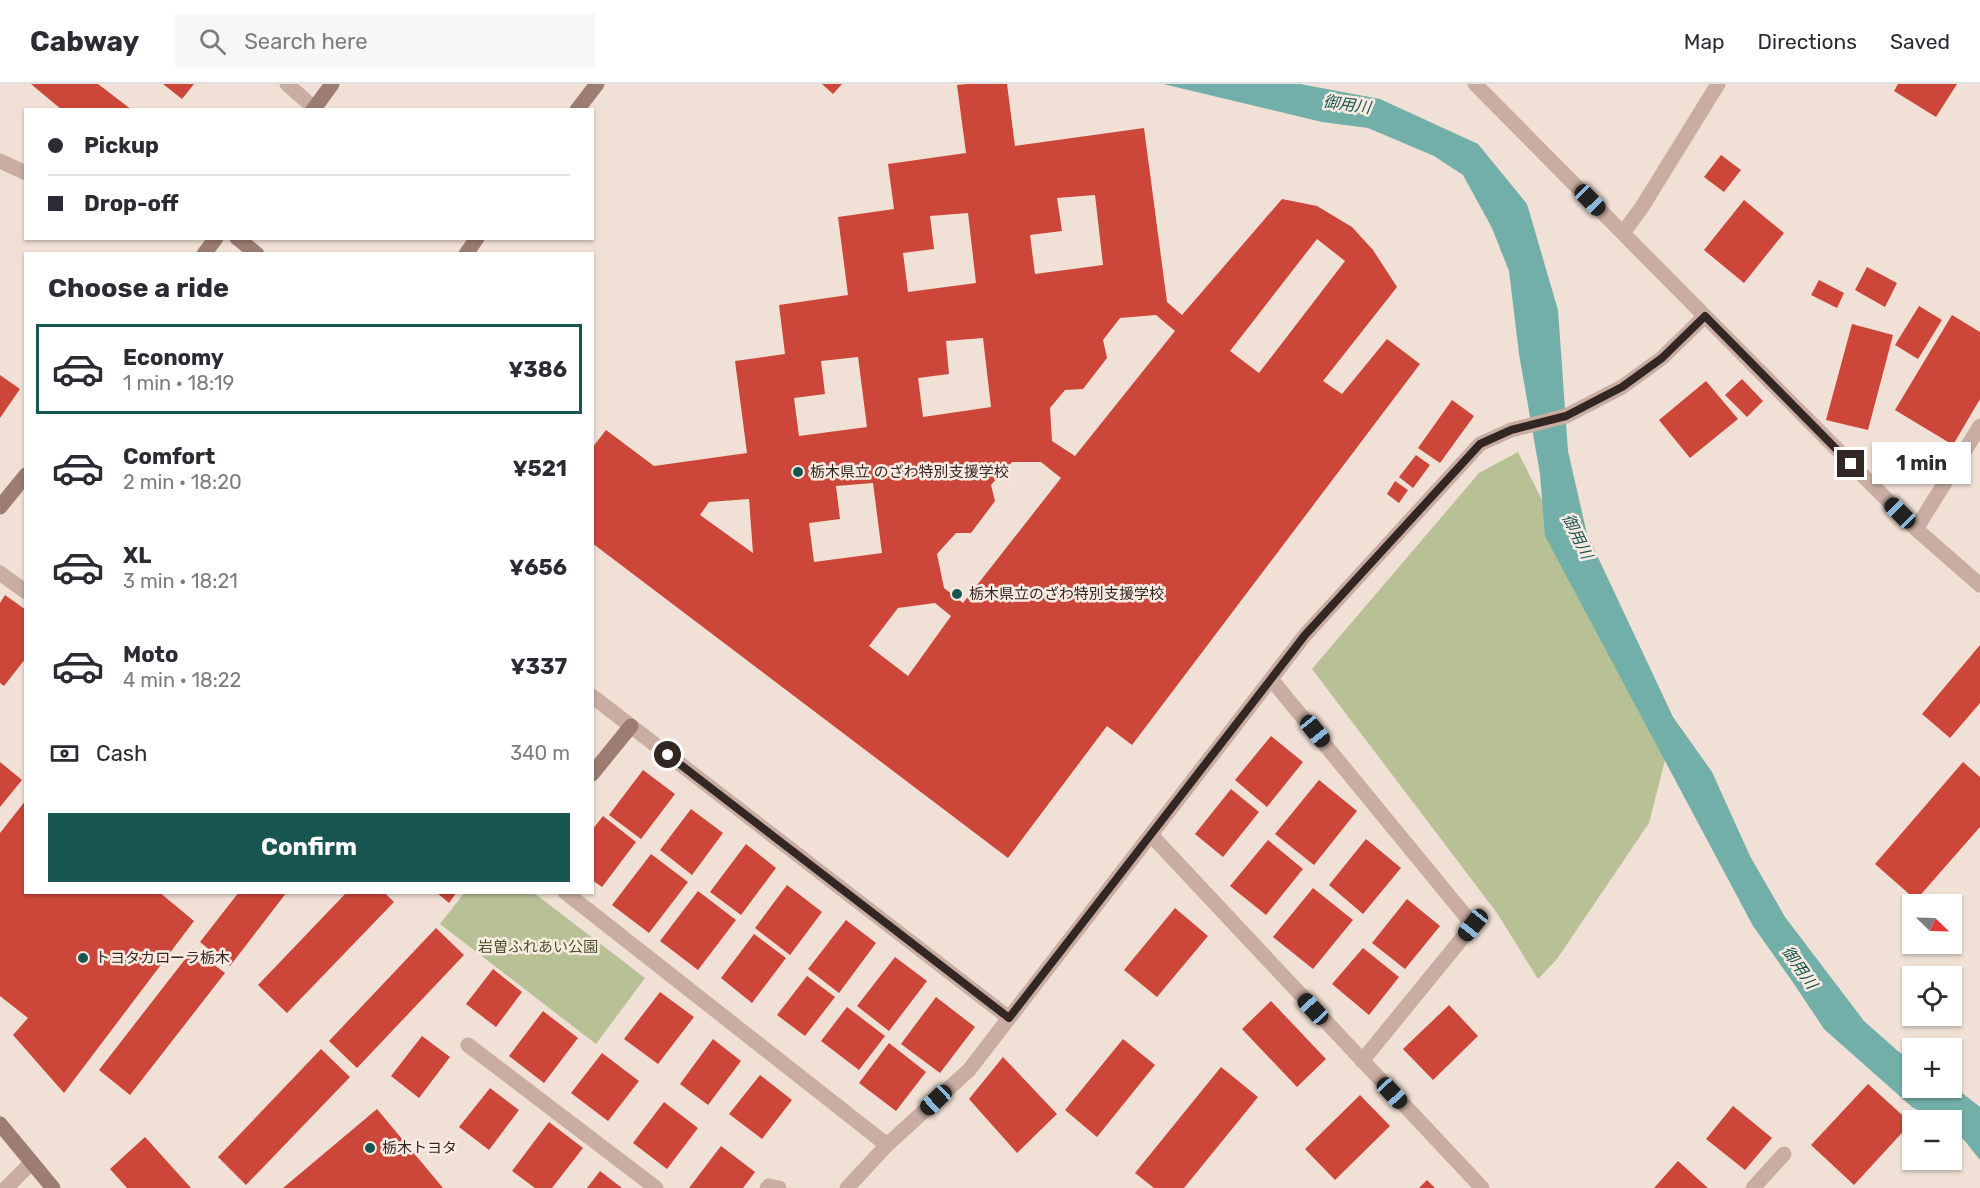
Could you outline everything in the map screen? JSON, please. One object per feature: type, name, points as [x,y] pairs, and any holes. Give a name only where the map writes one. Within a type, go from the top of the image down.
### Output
[{"type":"street","points":[[287,84],[313,108]]},
{"type":"street","points":[[315,108],[333,84]]},
{"type":"street","points":[[579,108],[597,84]]},
{"type":"street","points":[[1475,84],[1916,529],[1980,585]]},
{"type":"street","points":[[1623,234],[1718,84]]},
{"type":"street","points":[[0,161],[24,172]]},
{"type":"street","points":[[240,240],[254,252]]},
{"type":"street","points":[[847,1188],[887,1145],[969,1070],[1305,635],[1480,444],[1511,430],[1566,416],[1622,387],[1662,358],[1705,316]]},
{"type":"street","points":[[1916,529],[1980,426]]},
{"type":"street","points":[[0,507],[24,477]]},
{"type":"street","points":[[0,573],[24,591]]},
{"type":"street","points":[[1271,679],[1473,925],[1362,1061]]},
{"type":"street","points":[[594,698],[1009,1018]]},
{"type":"street","points":[[594,772],[631,726]]},
{"type":"street","points":[[1150,835],[1482,1188]]},
{"type":"street","points":[[568,894],[887,1145]]},
{"type":"street","points":[[468,1044],[656,1188]]},
{"type":"street","points":[[0,1124],[54,1188]]},
{"type":"street","points":[[1754,1188],[1784,1154]]},
{"type":"street","points":[[6,1188],[32,1162]]},
{"type":"street","points":[[767,1188],[769,1186],[779,1188]]},
{"type":"green space","points":[[1518,452],[1640,696],[1666,756],[1649,823],[1557,959],[1538,979],[1497,913],[1312,669],[1479,473]]},
{"type":"green space","name":"岩曽ふれあい公園","points":[[463,894],[535,894],[645,978],[596,1044],[440,924]]},
{"type":"water","name":"御用川","points":[[1163,84],[1300,84],[1380,99],[1478,144],[1527,204],[1558,310],[1568,451],[1587,534],[1673,717],[1712,772],[1750,856],[1785,917],[1864,1021],[1902,1054],[1902,1098],[1962,1098],[1962,1093],[1980,1107],[1980,1160],[1962,1138],[1962,1110],[1918,1110],[1912,1107],[1824,1029],[1753,926],[1545,536],[1540,474],[1519,354],[1509,271],[1492,228],[1463,175],[1434,156],[1368,128],[1322,122]]},
{"type":"building","points":[[31,84],[98,84],[129,108],[60,108]]},
{"type":"building","points":[[163,84],[194,84],[182,99]]},
{"type":"building","points":[[822,84],[842,84],[833,94]]},
{"type":"building","name":"栃木県立 のざわ特別支援学校","points":[[1007,84],[1015,146],[1144,128],[1167,302],[1182,315],[1282,199],[1317,206],[1352,227],[1373,250],[1397,287],[1323,381],[1342,394],[1387,339],[1420,364],[1132,745],[1107,726],[1008,858],[594,545],[594,445],[606,430],[654,466],[747,453],[735,361],[785,354],[779,305],[848,295],[838,217],[894,209],[888,164],[966,153],[957,85]],"holes":[[[1095,195],[1103,265],[1035,274],[1030,235],[1062,231],[1057,198]],[[968,213],[976,283],[908,292],[903,253],[934,249],[930,216]],[[1317,239],[1345,261],[1259,373],[1230,351]],[[1156,315],[1175,331],[1075,456],[1052,441],[1050,408],[1065,390],[1083,389],[1107,358],[1103,340],[1120,318]],[[983,338],[991,407],[923,417],[918,378],[949,374],[946,341]],[[858,357],[867,427],[799,436],[794,398],[825,394],[821,361]],[[1012,462],[1041,462],[1061,478],[963,603],[944,588],[937,554],[956,533],[971,533],[995,501],[991,485]],[[873,483],[882,553],[814,562],[809,523],[840,519],[836,486]],[[749,499],[753,553],[700,515],[709,502]],[[935,603],[951,616],[908,676],[869,646],[898,608]]]},
{"type":"building","points":[[1898,84],[1957,84],[1936,117],[1894,91]]},
{"type":"building","points":[[1721,155],[1741,170],[1724,192],[1704,177]]},
{"type":"building","points":[[1744,200],[1784,233],[1744,283],[1704,250]]},
{"type":"building","points":[[1867,267],[1897,283],[1885,307],[1855,290]]},
{"type":"building","points":[[1819,280],[1844,293],[1837,308],[1811,295]]},
{"type":"building","points":[[1919,306],[1942,320],[1918,359],[1895,345]]},
{"type":"building","points":[[1952,315],[1980,332],[1980,399],[1953,445],[1895,410]]},
{"type":"building","points":[[1852,324],[1893,335],[1868,430],[1826,420]]},
{"type":"building","points":[[0,375],[20,389],[0,418]]},
{"type":"building","points":[[1742,379],[1763,401],[1747,417],[1725,395]]},
{"type":"building","points":[[1706,381],[1738,419],[1690,458],[1659,420]]},
{"type":"building","points":[[1452,400],[1474,416],[1440,463],[1418,448]]},
{"type":"building","points":[[1416,455],[1430,465],[1413,488],[1399,477]]},
{"type":"building","points":[[1395,481],[1408,490],[1399,503],[1387,494]]},
{"type":"building","points":[[5,595],[24,609],[24,661],[4,686],[0,683],[0,603]]},
{"type":"building","points":[[1980,645],[1980,703],[1950,738],[1922,714]]},
{"type":"building","points":[[1271,736],[1303,762],[1267,807],[1235,780]]},
{"type":"building","points":[[0,762],[22,780],[0,807]]},
{"type":"building","points":[[1963,762],[1980,777],[1980,827],[1921,894],[1909,894],[1875,864]]},
{"type":"building","points":[[643,770],[675,794],[641,839],[609,815]]},
{"type":"building","points":[[1319,780],[1357,811],[1314,865],[1275,834]]},
{"type":"building","points":[[1231,789],[1259,812],[1223,857],[1195,834]]},
{"type":"building","name":"トヨタカローラ栃木","points":[[24,803],[24,894],[161,894],[194,921],[64,1093],[13,1035],[28,1018],[0,996],[0,833]]},
{"type":"building","points":[[691,809],[723,833],[692,875],[660,850]]},
{"type":"building","points":[[603,816],[636,842],[602,887],[594,881],[594,827]]},
{"type":"building","points":[[1366,839],[1401,868],[1363,914],[1329,885]]},
{"type":"building","points":[[1268,840],[1303,869],[1266,915],[1230,886]]},
{"type":"building","points":[[746,844],[776,868],[741,915],[710,892]]},
{"type":"building","points":[[651,854],[688,882],[649,933],[612,905]]},
{"type":"building","points":[[787,885],[822,912],[790,955],[755,928]]},
{"type":"building","points":[[1313,888],[1353,920],[1313,969],[1273,937]]},
{"type":"building","points":[[698,891],[736,920],[698,970],[660,941]]},
{"type":"building","points":[[237,894],[285,894],[230,966],[200,942]]},
{"type":"building","points":[[345,894],[386,894],[394,902],[287,1013],[258,985]]},
{"type":"building","points":[[438,894],[456,894],[449,903]]},
{"type":"building","points":[[1407,899],[1440,926],[1405,969],[1372,943]]},
{"type":"building","points":[[1175,908],[1208,936],[1157,997],[1124,970]]},
{"type":"building","points":[[846,920],[876,943],[839,993],[808,969]]},
{"type":"building","points":[[436,928],[464,955],[357,1068],[329,1041]]},
{"type":"building","points":[[754,934],[786,958],[752,1003],[721,978]]},
{"type":"building","points":[[1363,948],[1399,977],[1369,1015],[1332,984]]},
{"type":"building","points":[[193,949],[225,973],[130,1095],[99,1070]]},
{"type":"building","points":[[895,957],[927,981],[889,1031],[857,1006]]},
{"type":"building","points":[[493,969],[522,992],[496,1027],[466,1004]]},
{"type":"building","points":[[807,976],[835,997],[805,1036],[777,1015]]},
{"type":"building","points":[[660,992],[694,1017],[658,1064],[624,1039]]},
{"type":"building","points":[[936,997],[975,1027],[940,1073],[901,1044]]},
{"type":"building","points":[[1271,1001],[1326,1059],[1297,1087],[1242,1029]]},
{"type":"building","points":[[1449,1005],[1478,1036],[1433,1080],[1403,1049]]},
{"type":"building","points":[[847,1007],[885,1036],[859,1070],[821,1041]]},
{"type":"building","points":[[543,1011],[578,1038],[544,1083],[509,1056]]},
{"type":"building","points":[[422,1036],[450,1057],[419,1098],[391,1076]]},
{"type":"building","points":[[713,1039],[741,1061],[708,1105],[680,1084]]},
{"type":"building","points":[[1123,1039],[1155,1065],[1097,1137],[1065,1110]]},
{"type":"building","points":[[889,1043],[926,1072],[896,1111],[859,1083]]},
{"type":"building","points":[[321,1049],[350,1077],[246,1185],[218,1157]]},
{"type":"building","points":[[602,1053],[639,1081],[608,1121],[571,1093]]},
{"type":"building","points":[[1003,1057],[1057,1114],[1017,1153],[969,1099]]},
{"type":"building","points":[[1221,1067],[1258,1097],[1184,1188],[1154,1188],[1135,1173]]},
{"type":"building","points":[[760,1075],[792,1100],[762,1139],[729,1114]]},
{"type":"building","points":[[1868,1084],[1902,1115],[1902,1133],[1854,1185],[1811,1145]]},
{"type":"building","points":[[490,1088],[519,1110],[489,1150],[459,1127]]},
{"type":"building","points":[[1360,1095],[1390,1126],[1335,1180],[1305,1149]]},
{"type":"building","points":[[664,1102],[698,1128],[667,1169],[633,1143]]},
{"type":"building","points":[[1733,1106],[1772,1138],[1745,1170],[1706,1139]]},
{"type":"building","name":"栃木トヨタ","points":[[377,1109],[443,1188],[283,1188]]},
{"type":"building","points":[[549,1122],[583,1148],[552,1188],[535,1188],[512,1171]]},
{"type":"building","points":[[145,1137],[191,1188],[127,1188],[110,1169]]},
{"type":"building","points":[[721,1146],[755,1172],[743,1188],[689,1188]]},
{"type":"building","points":[[1678,1161],[1708,1188],[1654,1188]]},
{"type":"building","points":[[600,1171],[622,1188],[587,1188]]},
{"type":"building","points":[[1427,1180],[1435,1188],[1419,1188]]},
{"type":"place","name":"栃木県立 のざわ特別支援学校","points":[[798,472]]},
{"type":"place","name":"栃木県立のざわ特別支援学校","points":[[957,594]]},
{"type":"place","name":"トヨタカローラ栃木","points":[[83,958]]},
{"type":"place","name":"栃木トヨタ","points":[[370,1148]]},
{"type":"route","points":[[668,755],[1009,1018],[1305,635],[1480,444],[1511,430],[1566,416],[1622,387],[1662,358],[1705,316],[1851,464]]}]
